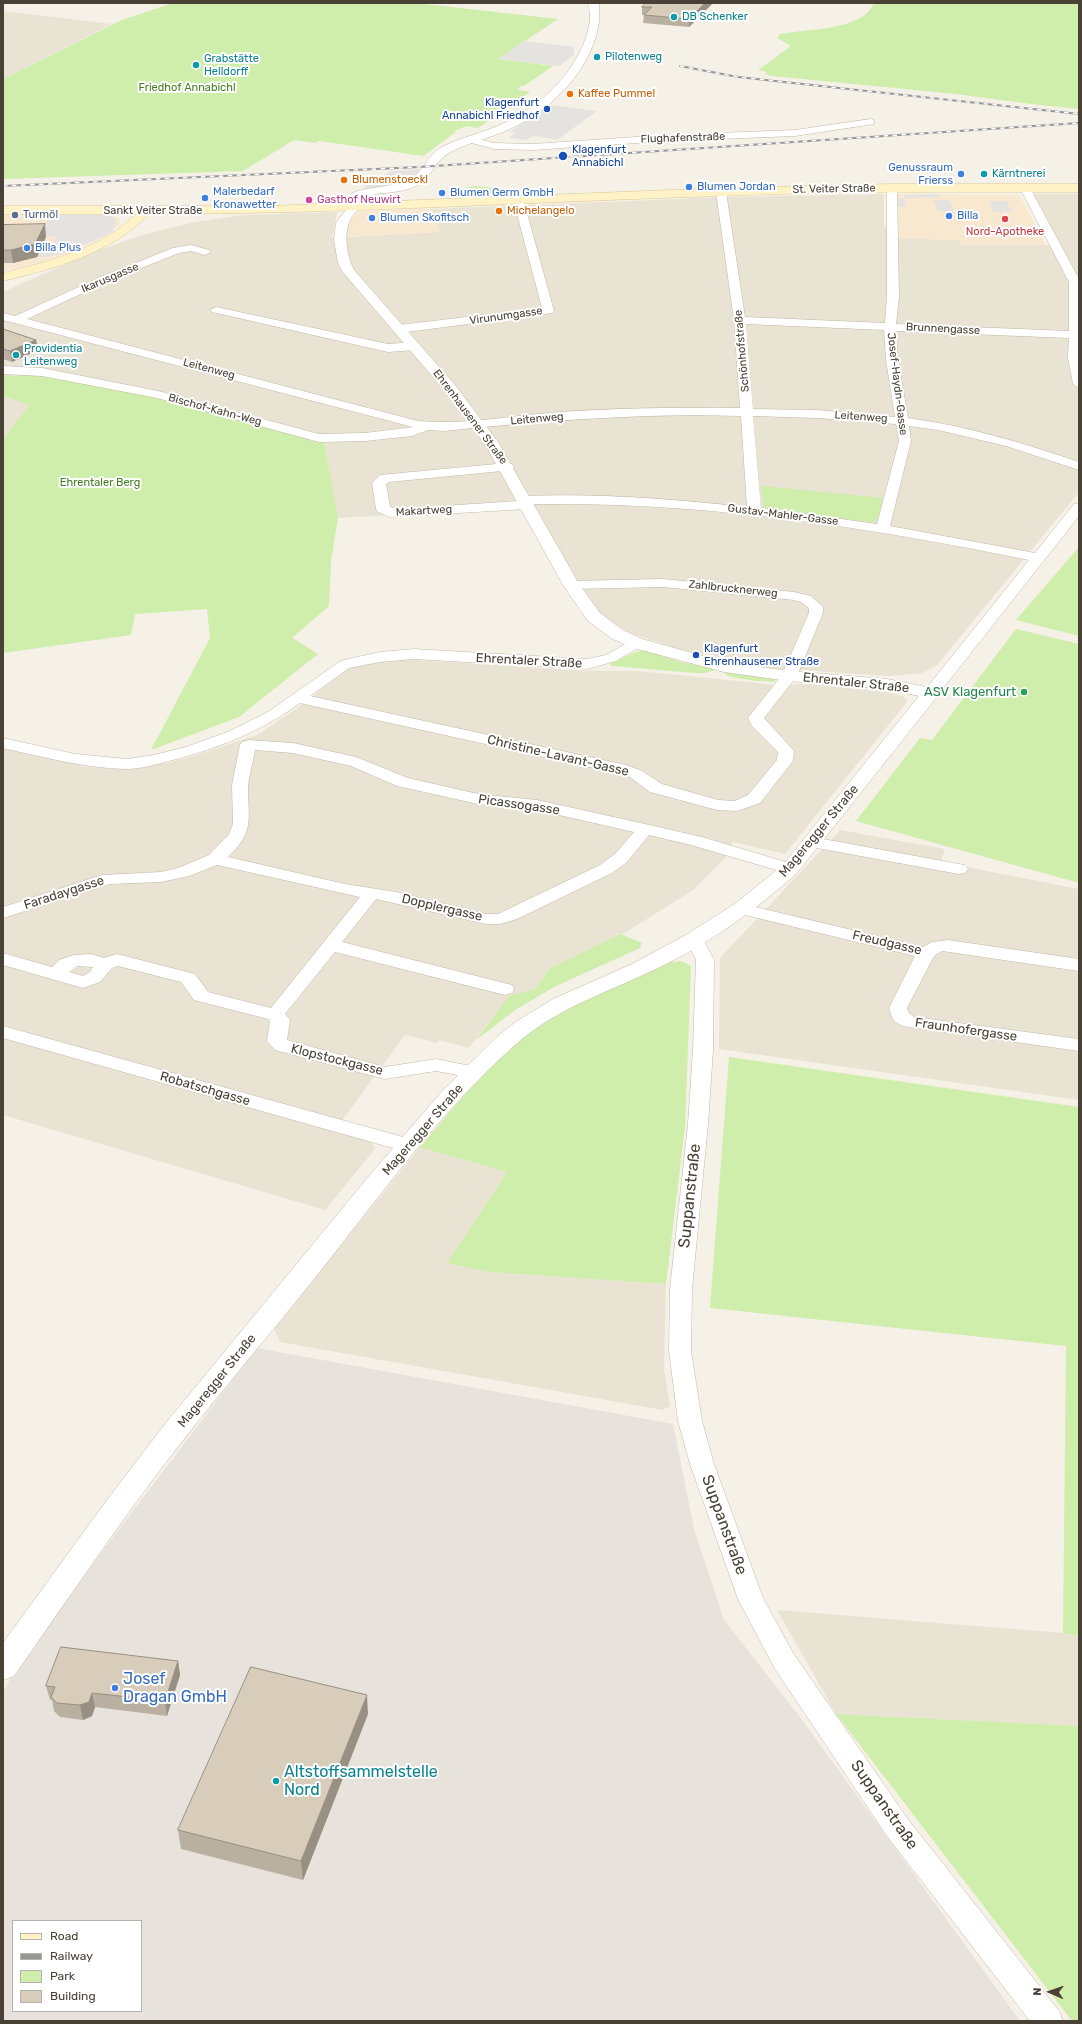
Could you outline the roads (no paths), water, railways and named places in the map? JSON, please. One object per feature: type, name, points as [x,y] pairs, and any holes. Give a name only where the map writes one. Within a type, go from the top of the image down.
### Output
[{"type":"main road","name":"St. Veiter Straße","points":[[518,199],[892,188],[1079,188]]},
{"type":"main road","name":"Sankt Veiter Straße","points":[[3,210],[269,210],[518,199]]},
{"type":"main road","points":[[3,277],[62,260],[92,248],[119,234],[139,219],[146,211]]},
{"type":"street","points":[[355,206],[349,203],[349,200],[371,191],[403,186],[418,181],[425,174],[430,163],[440,154],[514,123],[544,103],[580,61],[590,43],[596,15],[594,3]]},
{"type":"street","name":"Flughafenstraße","points":[[471,140],[494,146],[534,147],[666,138],[796,133],[871,122]]},
{"type":"street","name":"Josef-Haydn-Gasse","points":[[883,528],[904,441],[892,360],[890,327],[893,296],[892,188]]},
{"type":"street","points":[[1025,188],[1075,282],[1077,309],[1073,351],[1079,384]]},
{"type":"street","name":"Schönhofstraße","points":[[721,192],[740,320],[748,412],[754,511]]},
{"type":"street","name":"Virunumgasse","points":[[399,329],[548,311],[518,199]]},
{"type":"street","name":"Ehrenhausener Straße","points":[[355,206],[344,219],[340,235],[344,263],[353,279],[450,388],[493,445],[507,467],[571,584],[594,617],[618,634],[636,643]]},
{"type":"street","name":"Ikarusgasse","points":[[16,319],[107,278],[177,250],[191,248],[205,252]]},
{"type":"street","points":[[1066,264],[1079,267]]},
{"type":"street","points":[[216,310],[388,348],[414,346]]},
{"type":"street","name":"Leitenweg","points":[[3,316],[426,426],[476,424],[594,414],[699,411],[817,414],[902,421],[938,426],[988,437],[1079,466]]},
{"type":"street","name":"Brunnengasse","points":[[740,320],[1074,335]]},
{"type":"street","name":"Bischof-Kahn-Weg","points":[[3,370],[42,372],[158,394],[319,438],[373,437],[412,432],[426,426]]},
{"type":"street","name":"Makartweg","points":[[507,467],[384,478],[379,483],[383,509],[390,513],[398,513],[526,502]]},
{"type":"street","name":"Gustav-Mahler-Gasse","points":[[526,502],[559,499],[754,511],[883,528],[1038,558]]},
{"type":"street","points":[[931,693],[1079,507]]},
{"type":"street","name":"Zahlbrucknerweg","points":[[571,584],[663,583],[720,587],[806,598],[816,607],[816,613],[789,676]]},
{"type":"street","name":"Ehrentaler Straße","points":[[5,746],[75,759],[127,764],[155,760],[192,750],[242,740],[297,698],[344,665],[380,657],[414,654],[587,664],[611,658],[636,643],[692,660],[724,667],[789,676],[887,684],[931,693]]},
{"type":"street","name":"Christine-Lavant-Gasse","points":[[297,698],[626,770],[636,774],[656,788],[717,805],[733,806],[745,804],[754,799],[785,761],[786,750],[758,723],[756,718],[789,676]]},
{"type":"street","name":"Mageregger Straße","points":[[3,1667],[134,1484],[407,1145],[474,1072],[509,1038],[534,1019],[562,1004],[657,960],[695,939],[743,908],[768,889],[790,869],[931,693]]},
{"type":"street","name":"Picassogasse","points":[[242,740],[293,748],[356,762],[394,779],[436,790],[478,799],[537,805],[696,841],[790,869]]},
{"type":"street","name":"Faradaygasse","points":[[3,913],[108,879],[161,877],[183,872],[215,859],[228,847],[237,835],[241,824],[240,786],[242,740]]},
{"type":"street","name":"Dopplergasse","points":[[215,859],[371,894],[396,897],[486,919],[500,918],[556,894],[606,868],[629,850],[645,829]]},
{"type":"street","points":[[812,842],[959,869]]},
{"type":"street","points":[[3,960],[83,982],[98,975],[104,964],[117,960],[188,978],[192,981],[196,993],[201,996],[274,1016],[371,894]]},
{"type":"street","name":"Freudgasse","points":[[743,908],[926,953],[938,946],[948,945],[1079,965]]},
{"type":"street","name":"Suppanstraße","points":[[695,939],[705,960],[703,1050],[698,1124],[681,1289],[680,1351],[690,1421],[702,1464],[751,1599],[784,1661],[897,1827],[1048,2021]]},
{"type":"street","points":[[331,945],[505,989]]},
{"type":"street","name":"Fraunhofergasse","points":[[926,953],[898,1008],[900,1016],[909,1022],[1079,1045]]},
{"type":"street","name":"Klopstockgasse","points":[[274,1016],[280,1020],[277,1041],[282,1046],[385,1073],[436,1065],[474,1072]]},
{"type":"street","name":"Robatschgasse","points":[[3,1032],[407,1145]]},
{"type":"railway","points":[[680,66],[738,77],[1079,114]]},
{"type":"railway","points":[[3,186],[419,167],[1079,123]]},
{"type":"place","name":"DB Schenker","points":[[674,17]]},
{"type":"place","name":"Pilotenweg","points":[[597,57]]},
{"type":"place","name":"Grabstätte Helldorff","points":[[196,65]]},
{"type":"place","name":"Kaffee Pummel","points":[[570,94]]},
{"type":"place","name":"Klagenfurt Annabichl Friedhof","points":[[547,109]]},
{"type":"place","name":"Klagenfurt Annabichl","points":[[563,156]]},
{"type":"place","name":"Genussraum Frierss","points":[[961,174]]},
{"type":"place","name":"Kärntnerei","points":[[984,174]]},
{"type":"place","name":"Blumenstoeckl","points":[[344,180]]},
{"type":"place","name":"Blumen Jordan","points":[[689,187]]},
{"type":"place","name":"Blumen Germ GmbH","points":[[442,193]]},
{"type":"place","name":"Malerbedarf Kronawetter","points":[[205,198]]},
{"type":"place","name":"Gasthof Neuwirt","points":[[309,200]]},
{"type":"place","name":"Michelangelo","points":[[499,211]]},
{"type":"place","name":"Turmöl","points":[[15,215]]},
{"type":"place","name":"Billa","points":[[949,216]]},
{"type":"place","name":"Blumen Skofitsch","points":[[372,218]]},
{"type":"place","name":"Nord-Apotheke","points":[[1005,219]]},
{"type":"place","name":"Billa Plus","points":[[27,248]]},
{"type":"place","name":"Providentia Leitenweg","points":[[16,355]]},
{"type":"place","name":"Klagenfurt Ehrenhausener Straße","points":[[696,655]]},
{"type":"place","name":"ASV Klagenfurt","points":[[1024,692]]},
{"type":"place","name":"Josef Dragan GmbH","points":[[115,1688]]},
{"type":"place","name":"Altstoffsammelstelle Nord","points":[[276,1781]]},
{"type":"park label","name":"Friedhof Annabichl","points":[[187,88]]},
{"type":"park label","name":"Ehrentaler Berg","points":[[100,483]]}]
